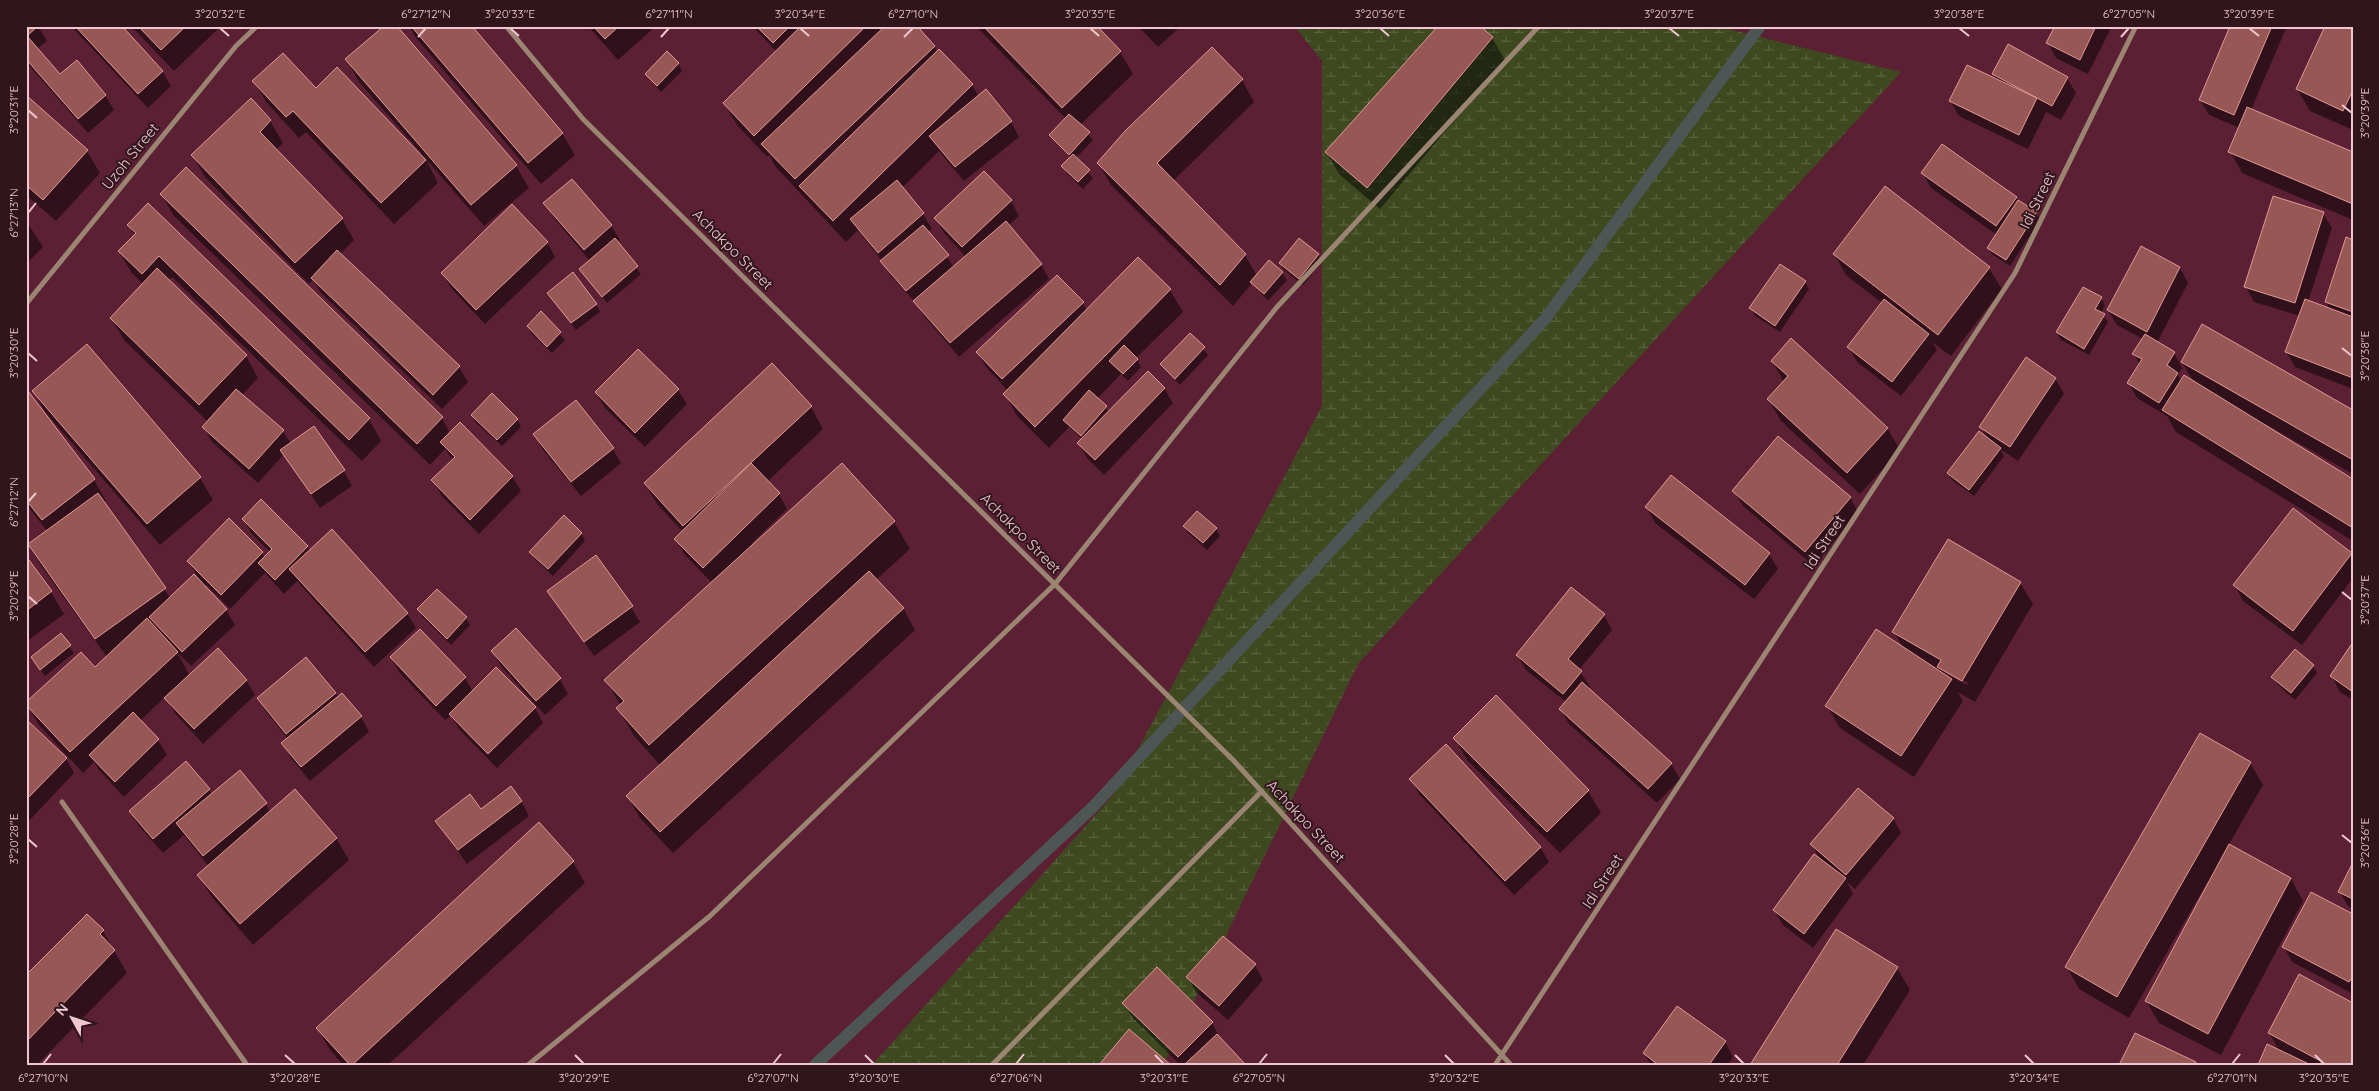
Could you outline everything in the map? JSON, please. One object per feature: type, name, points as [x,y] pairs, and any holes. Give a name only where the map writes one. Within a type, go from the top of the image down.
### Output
[{"type":"street","name":"Uzoh Street","points":[[26,304],[230,54],[257,26]]},
{"type":"street","name":"Achakpo Street","points":[[506,26],[583,119],[1234,761],[1512,1065]]},
{"type":"street","points":[[528,1065],[710,916],[1055,584],[1277,307],[1538,26]]},
{"type":"street","name":"Idi Street","points":[[1495,1065],[2015,273],[2136,26]]},
{"type":"street","points":[[992,1065],[1262,791]]},
{"type":"street","points":[[62,802],[247,1065]]},
{"type":"green space","points":[[1294,26],[1716,26],[1901,72],[1358,664],[1163,1065],[872,1065],[1114,794],[1322,406],[1322,61]]},
{"type":"building","points":[[26,26],[38,26],[27,36],[60,74],[77,60],[106,95],[78,119],[26,59]]},
{"type":"building","points":[[75,26],[122,26],[163,71],[138,94]]},
{"type":"building","points":[[138,26],[186,26],[161,50]]},
{"type":"building","points":[[384,26],[397,26],[517,165],[471,205],[345,59]]},
{"type":"building","points":[[411,26],[472,26],[563,133],[528,163]]},
{"type":"building","points":[[593,26],[619,26],[605,39]]},
{"type":"building","points":[[756,26],[790,26],[773,43]]},
{"type":"building","points":[[801,26],[866,26],[754,136],[723,103]]},
{"type":"building","points":[[885,26],[917,26],[935,46],[795,179],[761,144]]},
{"type":"building","points":[[983,26],[1097,26],[1121,51],[1062,108]]},
{"type":"building","points":[[1438,26],[1480,26],[1493,37],[1367,188],[1325,152]]},
{"type":"building","points":[[2055,26],[2096,26],[2080,60],[2046,43]]},
{"type":"building","points":[[2230,26],[2272,26],[2234,115],[2199,100]]},
{"type":"building","points":[[2325,26],[2353,26],[2353,90],[2343,111],[2296,89]]},
{"type":"building","points":[[2008,44],[2068,77],[2052,106],[1992,74]]},
{"type":"building","points":[[1212,47],[1243,79],[1157,163],[1246,254],[1220,285],[1097,163],[1125,131]]},
{"type":"building","points":[[939,49],[973,84],[833,221],[799,186]]},
{"type":"building","points":[[667,51],[679,63],[657,86],[645,74]]},
{"type":"building","points":[[283,53],[316,88],[337,67],[426,160],[381,203],[293,111],[286,117],[252,81]]},
{"type":"building","points":[[1967,65],[2037,98],[2019,135],[1949,101]]},
{"type":"building","points":[[986,89],[1012,121],[955,167],[929,136]]},
{"type":"building","points":[[26,95],[88,150],[43,200],[26,185]]},
{"type":"building","points":[[251,98],[271,120],[260,132],[343,218],[295,263],[191,155]]},
{"type":"building","points":[[2247,107],[2353,152],[2353,204],[2228,152]]},
{"type":"building","points":[[1069,114],[1090,132],[1069,155],[1049,135]]},
{"type":"building","points":[[1942,144],[2017,197],[1996,226],[1921,173]]},
{"type":"building","points":[[1073,154],[1090,170],[1078,182],[1061,166]]},
{"type":"building","points":[[186,167],[443,417],[417,444],[160,194]]},
{"type":"building","points":[[984,171],[1012,200],[962,247],[934,218]]},
{"type":"building","points":[[572,179],[612,225],[584,250],[543,203]]},
{"type":"building","points":[[897,180],[924,213],[878,253],[850,219]]},
{"type":"building","points":[[1885,186],[1990,267],[1938,335],[1833,254]]},
{"type":"building","points":[[2273,196],[2324,212],[2295,303],[2244,287]]},
{"type":"building","points":[[2018,200],[2037,212],[2006,260],[1987,248]]},
{"type":"building","points":[[148,203],[370,418],[349,440],[159,256],[142,274],[118,251],[136,233],[127,225]]},
{"type":"building","points":[[512,204],[548,242],[476,310],[441,273]]},
{"type":"building","points":[[1006,221],[1042,264],[950,343],[913,301]]},
{"type":"building","points":[[923,225],[949,255],[906,291],[880,261]]},
{"type":"building","points":[[2346,237],[2353,240],[2353,312],[2325,302]]},
{"type":"building","points":[[615,238],[638,266],[602,297],[579,269]]},
{"type":"building","points":[[1299,238],[1319,254],[1299,279],[1279,263]]},
{"type":"building","points":[[2141,246],[2180,267],[2147,332],[2107,310]]},
{"type":"building","points":[[337,250],[460,366],[433,395],[311,278]]},
{"type":"building","points":[[1138,257],[1171,289],[1035,427],[1003,394]]},
{"type":"building","points":[[1269,260],[1283,272],[1264,294],[1250,282]]},
{"type":"building","points":[[1780,264],[1806,281],[1775,326],[1749,308]]},
{"type":"building","points":[[157,268],[247,355],[199,405],[110,318]]},
{"type":"building","points":[[573,272],[597,304],[571,323],[547,293]]},
{"type":"building","points":[[1057,275],[1084,302],[1002,379],[976,352]]},
{"type":"building","points":[[2083,287],[2102,297],[2095,309],[2105,314],[2084,349],[2056,332]]},
{"type":"building","points":[[1884,299],[1929,334],[1892,382],[1847,347]]},
{"type":"building","points":[[2305,299],[2353,317],[2353,378],[2285,352]]},
{"type":"building","points":[[541,311],[561,332],[547,347],[527,326]]},
{"type":"building","points":[[2202,324],[2353,410],[2353,460],[2181,362]]},
{"type":"building","points":[[1190,333],[1205,347],[1175,379],[1160,364]]},
{"type":"building","points":[[2145,334],[2175,352],[2167,365],[2178,373],[2159,403],[2127,383],[2142,359],[2132,354]]},
{"type":"building","points":[[1791,338],[1888,428],[1847,473],[1767,399],[1788,376],[1771,361]]},
{"type":"building","points":[[87,344],[201,477],[147,524],[32,391]]},
{"type":"building","points":[[1124,345],[1138,359],[1123,374],[1109,361]]},
{"type":"building","points":[[638,349],[679,389],[635,433],[595,392]]},
{"type":"building","points":[[2026,357],[2056,378],[2010,447],[1979,427]]},
{"type":"building","points":[[772,363],[812,406],[683,526],[644,483]]},
{"type":"building","points":[[1148,371],[1165,388],[1095,460],[1077,443]]},
{"type":"building","points":[[2184,375],[2353,479],[2353,528],[2162,410]]},
{"type":"building","points":[[236,389],[284,430],[249,469],[202,427]]},
{"type":"building","points":[[1089,390],[1107,406],[1081,436],[1063,420]]},
{"type":"building","points":[[28,391],[95,479],[42,520],[26,500]]},
{"type":"building","points":[[492,393],[518,419],[497,440],[471,415]]},
{"type":"building","points":[[576,400],[614,448],[571,482],[533,434]]},
{"type":"building","points":[[460,422],[513,476],[470,520],[431,480],[455,457],[440,442]]},
{"type":"building","points":[[314,426],[345,470],[311,494],[280,450]]},
{"type":"building","points":[[1979,431],[2001,448],[1969,490],[1947,473]]},
{"type":"building","points":[[1778,436],[1851,497],[1805,552],[1732,491]]},
{"type":"building","points":[[751,463],[780,493],[703,568],[674,539]]},
{"type":"building","points":[[842,463],[895,521],[649,745],[616,708],[624,701],[604,680]]},
{"type":"building","points":[[1671,475],[1770,553],[1745,585],[1645,507]]},
{"type":"building","points":[[98,493],[166,588],[95,639],[28,544]]},
{"type":"building","points":[[261,499],[308,546],[275,580],[258,563],[272,549],[242,519]]},
{"type":"building","points":[[2293,508],[2352,553],[2293,631],[2233,585]]},
{"type":"building","points":[[1197,511],[1217,528],[1203,543],[1183,526]]},
{"type":"building","points":[[564,515],[582,533],[548,569],[529,552]]},
{"type":"building","points":[[229,518],[263,552],[221,595],[187,561]]},
{"type":"building","points":[[332,529],[408,613],[365,652],[289,569]]},
{"type":"building","points":[[1948,539],[2021,582],[1962,681],[1937,667],[1941,660],[1892,632]]},
{"type":"building","points":[[596,555],[633,606],[584,642],[547,591]]},
{"type":"building","points":[[26,556],[52,591],[26,611]]},
{"type":"building","points":[[869,571],[904,608],[660,832],[626,796]]},
{"type":"building","points":[[194,574],[227,609],[182,652],[149,617]]},
{"type":"building","points":[[1571,587],[1605,614],[1568,659],[1582,671],[1563,694],[1516,655]]},
{"type":"building","points":[[437,589],[467,617],[447,639],[417,609]]},
{"type":"building","points":[[147,618],[178,652],[70,752],[26,705],[26,702],[81,652],[95,667]]},
{"type":"building","points":[[516,628],[561,678],[536,701],[491,651]]},
{"type":"building","points":[[420,629],[466,677],[436,706],[390,657]]},
{"type":"building","points":[[1876,629],[1952,679],[1901,756],[1825,706]]},
{"type":"building","points":[[61,633],[71,645],[40,670],[31,657]]},
{"type":"building","points":[[2353,642],[2353,692],[2330,676]]},
{"type":"building","points":[[218,648],[247,680],[194,729],[164,698]]},
{"type":"building","points":[[2295,649],[2314,665],[2291,693],[2271,677]]},
{"type":"building","points":[[306,657],[336,693],[286,734],[257,698]]},
{"type":"building","points":[[496,667],[536,707],[488,754],[449,714]]},
{"type":"building","points":[[1582,682],[1672,763],[1648,789],[1559,709]]},
{"type":"building","points":[[342,693],[362,716],[301,767],[281,743]]},
{"type":"building","points":[[1496,695],[1589,790],[1547,832],[1453,738]]},
{"type":"building","points":[[133,712],[159,739],[115,782],[89,755]]},
{"type":"building","points":[[26,719],[67,758],[26,800]]},
{"type":"building","points":[[2200,733],[2251,762],[2117,997],[2065,967]]},
{"type":"building","points":[[1446,744],[1541,847],[1505,881],[1409,779]]},
{"type":"building","points":[[186,761],[210,789],[153,839],[129,811]]},
{"type":"building","points":[[240,770],[267,803],[203,856],[176,823]]},
{"type":"building","points":[[511,786],[522,801],[458,850],[435,821],[470,794],[481,809]]},
{"type":"building","points":[[1858,788],[1894,818],[1846,875],[1810,844]]},
{"type":"building","points":[[295,789],[337,838],[240,924],[197,875]]},
{"type":"building","points":[[539,822],[574,861],[350,1065],[316,1028]]},
{"type":"building","points":[[2229,844],[2291,878],[2208,1034],[2145,1001]]},
{"type":"building","points":[[1814,854],[1846,878],[1804,934],[1773,910]]},
{"type":"building","points":[[2353,862],[2353,899],[2338,892]]},
{"type":"building","points":[[2311,892],[2353,914],[2353,976],[2349,982],[2282,947]]},
{"type":"building","points":[[87,914],[104,930],[100,934],[115,950],[26,1042],[26,975]]},
{"type":"building","points":[[1836,929],[1898,967],[1837,1065],[1750,1065]]},
{"type":"building","points":[[1223,936],[1256,964],[1219,1006],[1186,977]]},
{"type":"building","points":[[1157,967],[1213,1022],[1178,1057],[1122,1003]]},
{"type":"building","points":[[2299,974],[2353,1003],[2353,1065],[2328,1065],[2268,1033]]},
{"type":"building","points":[[1677,1006],[1726,1041],[1709,1065],[1658,1065],[1643,1053]]},
{"type":"building","points":[[1129,1029],[1171,1065],[1099,1065]]},
{"type":"building","points":[[2135,1033],[2196,1062],[2195,1065],[2119,1065]]},
{"type":"building","points":[[1217,1034],[1246,1065],[1185,1064]]},
{"type":"building","points":[[2267,1044],[2311,1065],[2258,1065]]},
{"type":"waterway","points":[[815,1065],[1093,807],[1545,319],[1760,26]]}]
